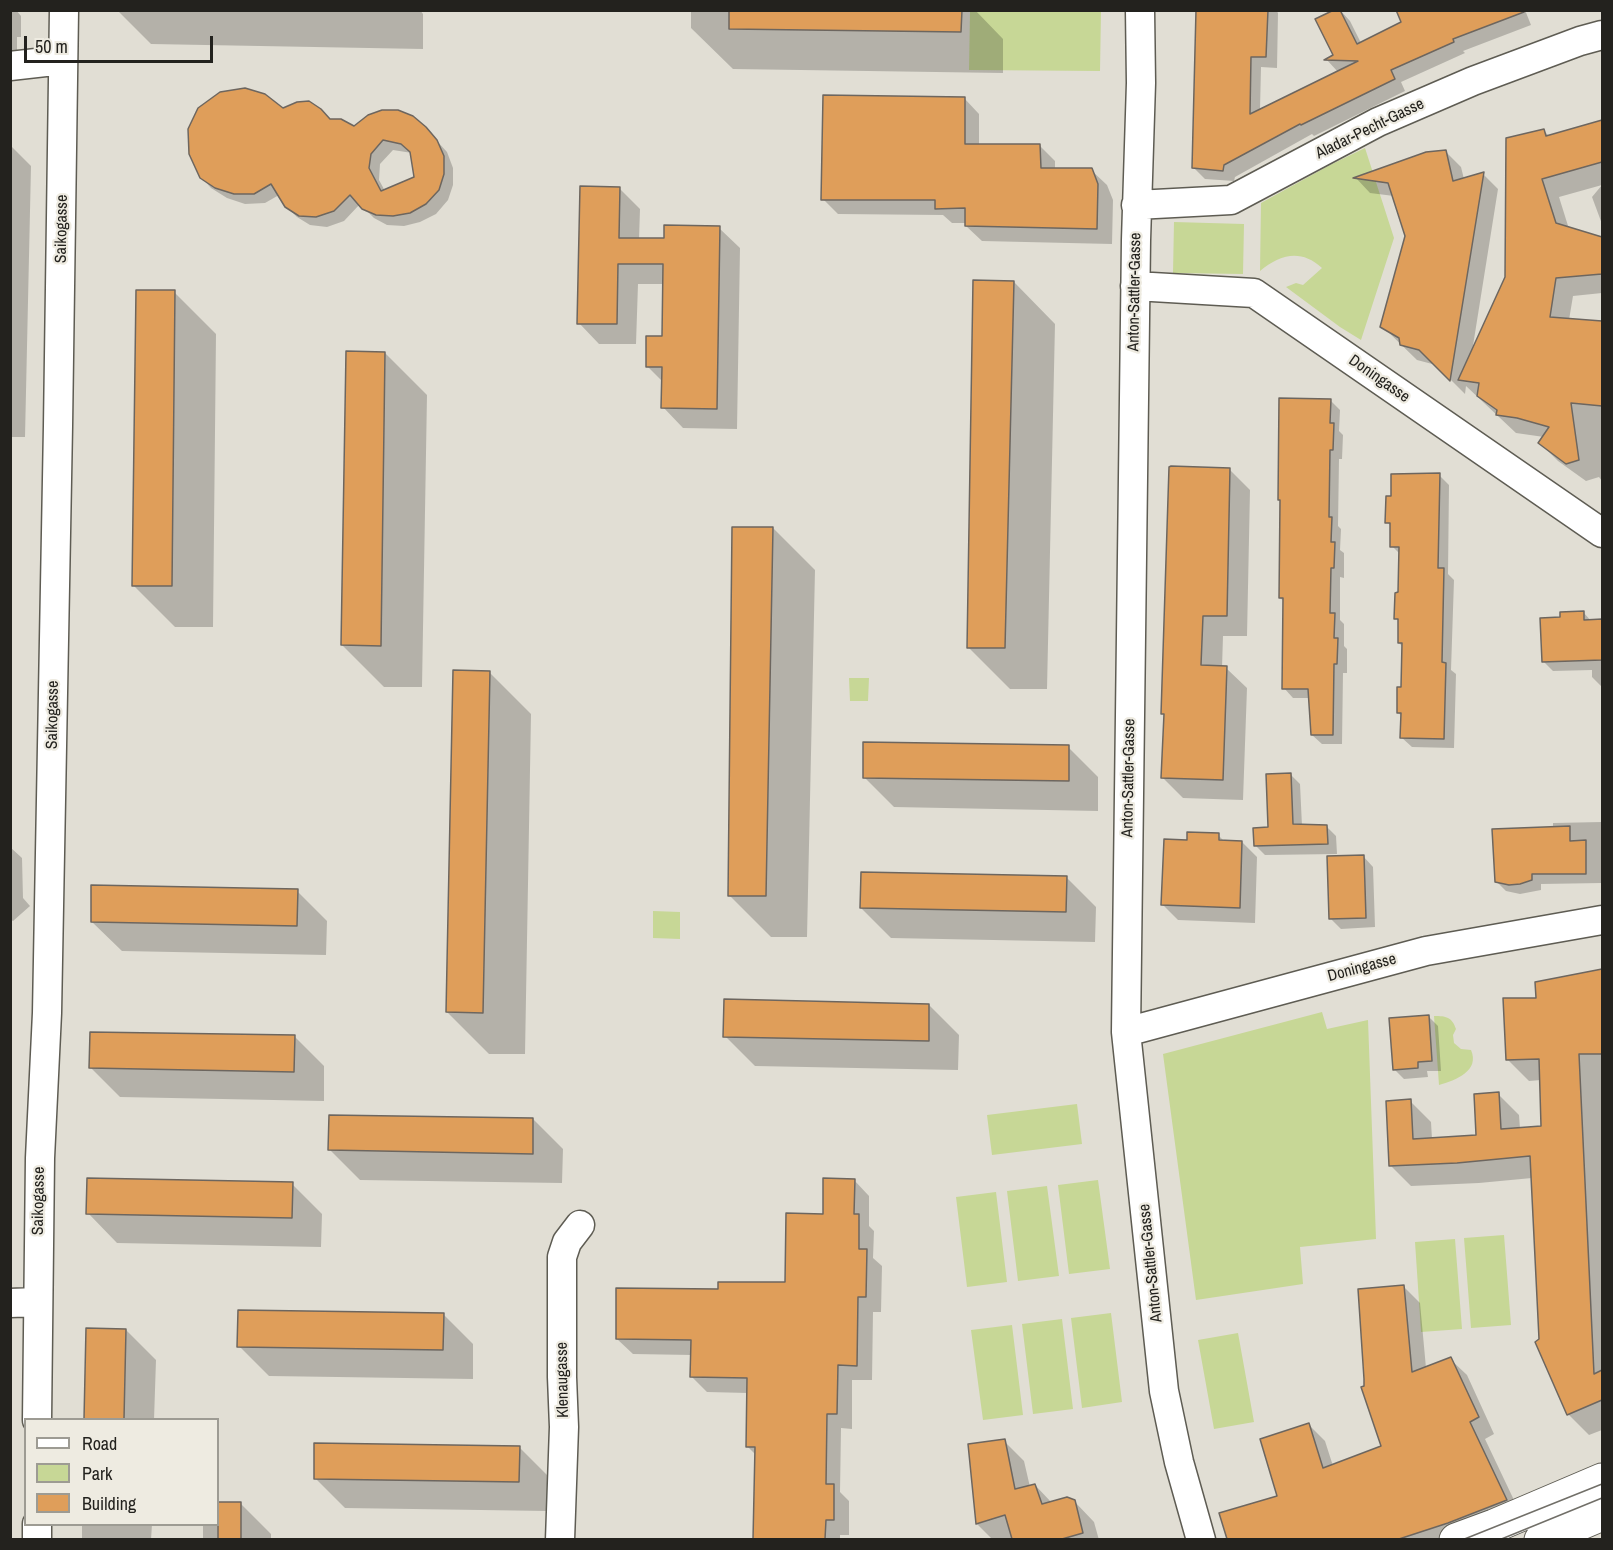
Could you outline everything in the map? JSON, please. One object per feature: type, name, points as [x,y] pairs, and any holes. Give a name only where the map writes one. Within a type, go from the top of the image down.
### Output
[{"type":"main road","points":[[1456,1539],[1494,1526],[1602,1480]]},
{"type":"main road","points":[[1541,1539],[1602,1514]]},
{"type":"street","name":"Saikogasse","points":[[37,1418],[24,1302],[40,1158],[48,961],[64,10]]},
{"type":"street","name":"Anton-Sattler-Gasse","points":[[1140,10],[1141,82],[1136,205],[1125,1032],[1164,1391],[1179,1462],[1202,1539]]},
{"type":"street","name":"Aladar-Pecht-Gasse","points":[[1136,205],[1231,200],[1378,122],[1473,81],[1602,35]]},
{"type":"street","points":[[10,66],[63,60]]},
{"type":"street","name":"Doningasse","points":[[1135,286],[1254,293],[1602,533]]},
{"type":"street","name":"Doningasse","points":[[1125,1032],[1426,951],[1602,920]]},
{"type":"street","name":"Klenaugasse","points":[[560,1539],[564,1427],[562,1257],[567,1242],[580,1225]]},
{"type":"green space","points":[[970,11],[1101,11],[1100,71],[969,70]]},
{"type":"green space","points":[[1365,148],[1394,238],[1361,340],[1286,287],[1296,283],[1303,285],[1322,268],[1314,262],[1299,256],[1291,256],[1276,261],[1260,271],[1261,203]]},
{"type":"green space","points":[[1174,222],[1244,224],[1243,274],[1173,273]]},
{"type":"green space","points":[[849,678],[869,678],[868,701],[850,701]]},
{"type":"green space","points":[[653,911],[680,912],[680,939],[653,938]]},
{"type":"green space","points":[[1322,1012],[1327,1029],[1368,1020],[1376,1239],[1300,1247],[1303,1284],[1196,1300],[1163,1054]]},
{"type":"green space","points":[[1434,1016],[1450,1020],[1456,1029],[1453,1035],[1454,1043],[1461,1049],[1471,1050],[1473,1057],[1472,1064],[1465,1074],[1439,1085]]},
{"type":"green space","points":[[1077,1104],[1082,1144],[992,1155],[987,1115]]},
{"type":"green space","points":[[1098,1180],[1110,1269],[1069,1274],[1058,1185]]},
{"type":"green space","points":[[1047,1186],[1059,1276],[1018,1281],[1007,1191]]},
{"type":"green space","points":[[996,1192],[1007,1282],[967,1287],[956,1197]]},
{"type":"green space","points":[[1504,1235],[1511,1325],[1471,1328],[1464,1238]]},
{"type":"green space","points":[[1455,1239],[1462,1329],[1421,1332],[1415,1242]]},
{"type":"green space","points":[[1111,1313],[1122,1402],[1082,1408],[1071,1318]]},
{"type":"green space","points":[[1062,1319],[1073,1409],[1033,1414],[1022,1324]]},
{"type":"green space","points":[[1012,1325],[1023,1415],[983,1420],[971,1330]]},
{"type":"green space","points":[[1238,1333],[1254,1422],[1214,1429],[1198,1340]]},
{"type":"building","points":[[729,10],[962,10],[961,32],[729,29]]},
{"type":"building","points":[[1196,10],[1268,10],[1266,57],[1251,57],[1250,114],[1358,61],[1324,60],[1333,55],[1315,19],[1334,10],[1340,10],[1357,44],[1401,22],[1396,10],[1524,10],[1524,12],[1453,39],[1454,42],[1391,70],[1395,79],[1300,124],[1224,165],[1223,171],[1192,168]]},
{"type":"building","points":[[245,88],[265,94],[283,108],[297,102],[309,101],[330,119],[341,119],[354,126],[368,115],[382,110],[398,110],[413,116],[437,140],[444,156],[444,174],[439,190],[426,204],[410,213],[393,216],[376,215],[362,209],[350,195],[334,211],[316,217],[299,216],[285,207],[271,184],[254,194],[234,194],[215,188],[200,178],[189,154],[188,129],[198,108],[220,92]],"holes":[[[383,140],[401,144],[410,152],[414,177],[381,191],[369,168],[371,154]]]},
{"type":"building","points":[[823,95],[965,97],[965,144],[1040,144],[1041,168],[1092,168],[1098,184],[1097,229],[965,226],[965,208],[935,209],[935,200],[821,200]]},
{"type":"building","points":[[1602,120],[1602,162],[1542,179],[1556,223],[1602,237],[1602,274],[1556,278],[1550,317],[1602,321],[1602,406],[1571,403],[1579,460],[1566,464],[1538,443],[1549,427],[1496,415],[1497,410],[1477,396],[1479,383],[1458,380],[1505,277],[1506,138],[1544,129],[1546,136]]},
{"type":"building","points":[[1446,150],[1453,181],[1484,172],[1450,381],[1419,350],[1400,345],[1399,338],[1380,327],[1405,236],[1388,183],[1353,178],[1426,152]]},
{"type":"building","points":[[580,186],[620,187],[619,238],[664,238],[664,225],[720,226],[717,409],[661,408],[662,367],[646,367],[646,336],[662,336],[663,264],[618,264],[617,324],[577,324]]},
{"type":"building","points":[[973,280],[1014,281],[1005,648],[967,648]]},
{"type":"building","points":[[136,290],[175,290],[172,586],[132,586]]},
{"type":"building","points":[[346,351],[385,352],[381,646],[341,645]]},
{"type":"building","points":[[1279,398],[1331,399],[1330,423],[1334,423],[1333,450],[1330,450],[1329,517],[1332,517],[1331,542],[1335,542],[1334,568],[1331,568],[1330,613],[1335,613],[1334,638],[1338,638],[1337,664],[1334,664],[1333,735],[1311,735],[1308,689],[1282,689],[1283,598],[1279,598]]},
{"type":"building","points":[[1169,467],[1230,468],[1227,616],[1203,616],[1201,665],[1227,666],[1223,780],[1161,778],[1164,714],[1161,714]]},
{"type":"building","points":[[1440,473],[1438,568],[1444,568],[1442,662],[1446,663],[1444,739],[1400,738],[1401,713],[1397,713],[1397,687],[1401,687],[1402,643],[1398,643],[1398,619],[1394,619],[1395,593],[1398,592],[1399,547],[1390,547],[1390,523],[1385,523],[1386,496],[1391,496],[1391,474]]},
{"type":"building","points":[[732,527],[773,527],[766,896],[728,896]]},
{"type":"building","points":[[1584,611],[1584,620],[1602,619],[1602,660],[1542,662],[1540,618],[1560,617],[1560,612]]},
{"type":"building","points":[[453,670],[490,671],[483,1013],[446,1012]]},
{"type":"building","points":[[863,742],[1069,745],[1069,781],[863,778]]},
{"type":"building","points":[[1291,773],[1293,824],[1327,825],[1328,844],[1254,846],[1253,828],[1268,827],[1266,774]]},
{"type":"building","points":[[1570,826],[1570,841],[1586,840],[1586,874],[1532,874],[1532,880],[1520,884],[1509,885],[1495,882],[1492,829]]},
{"type":"building","points":[[1187,832],[1219,833],[1219,840],[1242,841],[1240,908],[1161,905],[1164,839],[1187,840]]},
{"type":"building","points":[[1364,855],[1366,918],[1329,919],[1327,856]]},
{"type":"building","points":[[861,872],[1067,876],[1066,912],[860,908]]},
{"type":"building","points":[[91,885],[298,889],[297,926],[91,922]]},
{"type":"building","points":[[1602,969],[1602,1054],[1579,1054],[1594,1374],[1602,1370],[1602,1400],[1567,1415],[1535,1342],[1539,1339],[1530,1156],[1457,1163],[1389,1166],[1386,1101],[1411,1099],[1413,1139],[1476,1135],[1474,1094],[1499,1092],[1501,1129],[1541,1126],[1539,1059],[1506,1060],[1503,998],[1536,998],[1535,982]]},
{"type":"building","points":[[724,999],[929,1004],[929,1041],[723,1037]]},
{"type":"building","points":[[1429,1015],[1432,1061],[1418,1062],[1418,1068],[1393,1070],[1389,1018]]},
{"type":"building","points":[[90,1032],[295,1035],[294,1072],[89,1068]]},
{"type":"building","points":[[329,1115],[533,1118],[533,1154],[328,1150]]},
{"type":"building","points":[[87,1178],[293,1182],[292,1218],[86,1214]]},
{"type":"building","points":[[823,1178],[855,1179],[854,1214],[859,1214],[859,1249],[867,1249],[866,1297],[858,1297],[857,1366],[838,1365],[837,1414],[827,1414],[826,1484],[834,1484],[834,1520],[826,1520],[825,1539],[753,1539],[755,1447],[746,1447],[747,1378],[690,1377],[691,1340],[616,1339],[616,1288],[718,1289],[718,1282],[785,1282],[786,1213],[823,1214]]},
{"type":"building","points":[[1404,1285],[1412,1372],[1451,1357],[1479,1417],[1470,1422],[1507,1500],[1399,1539],[1227,1539],[1219,1513],[1277,1496],[1260,1439],[1309,1423],[1323,1468],[1381,1446],[1361,1387],[1364,1386],[1364,1379],[1358,1289]]},
{"type":"building","points":[[238,1310],[444,1313],[443,1350],[237,1347]]},
{"type":"building","points":[[86,1328],[126,1329],[124,1418],[84,1418]]},
{"type":"building","points":[[1005,1439],[1015,1489],[1035,1484],[1042,1504],[1067,1497],[1075,1500],[1083,1533],[1062,1539],[1012,1539],[1005,1515],[976,1524],[968,1444]]},
{"type":"building","points":[[314,1443],[520,1446],[519,1482],[314,1479]]},
{"type":"building","points":[[219,1502],[241,1502],[241,1539],[218,1539]]},
{"type":"tram line","points":[[1462,1540],[1602,1484]]},
{"type":"tram line","points":[[1499,1540],[1602,1498]]}]
